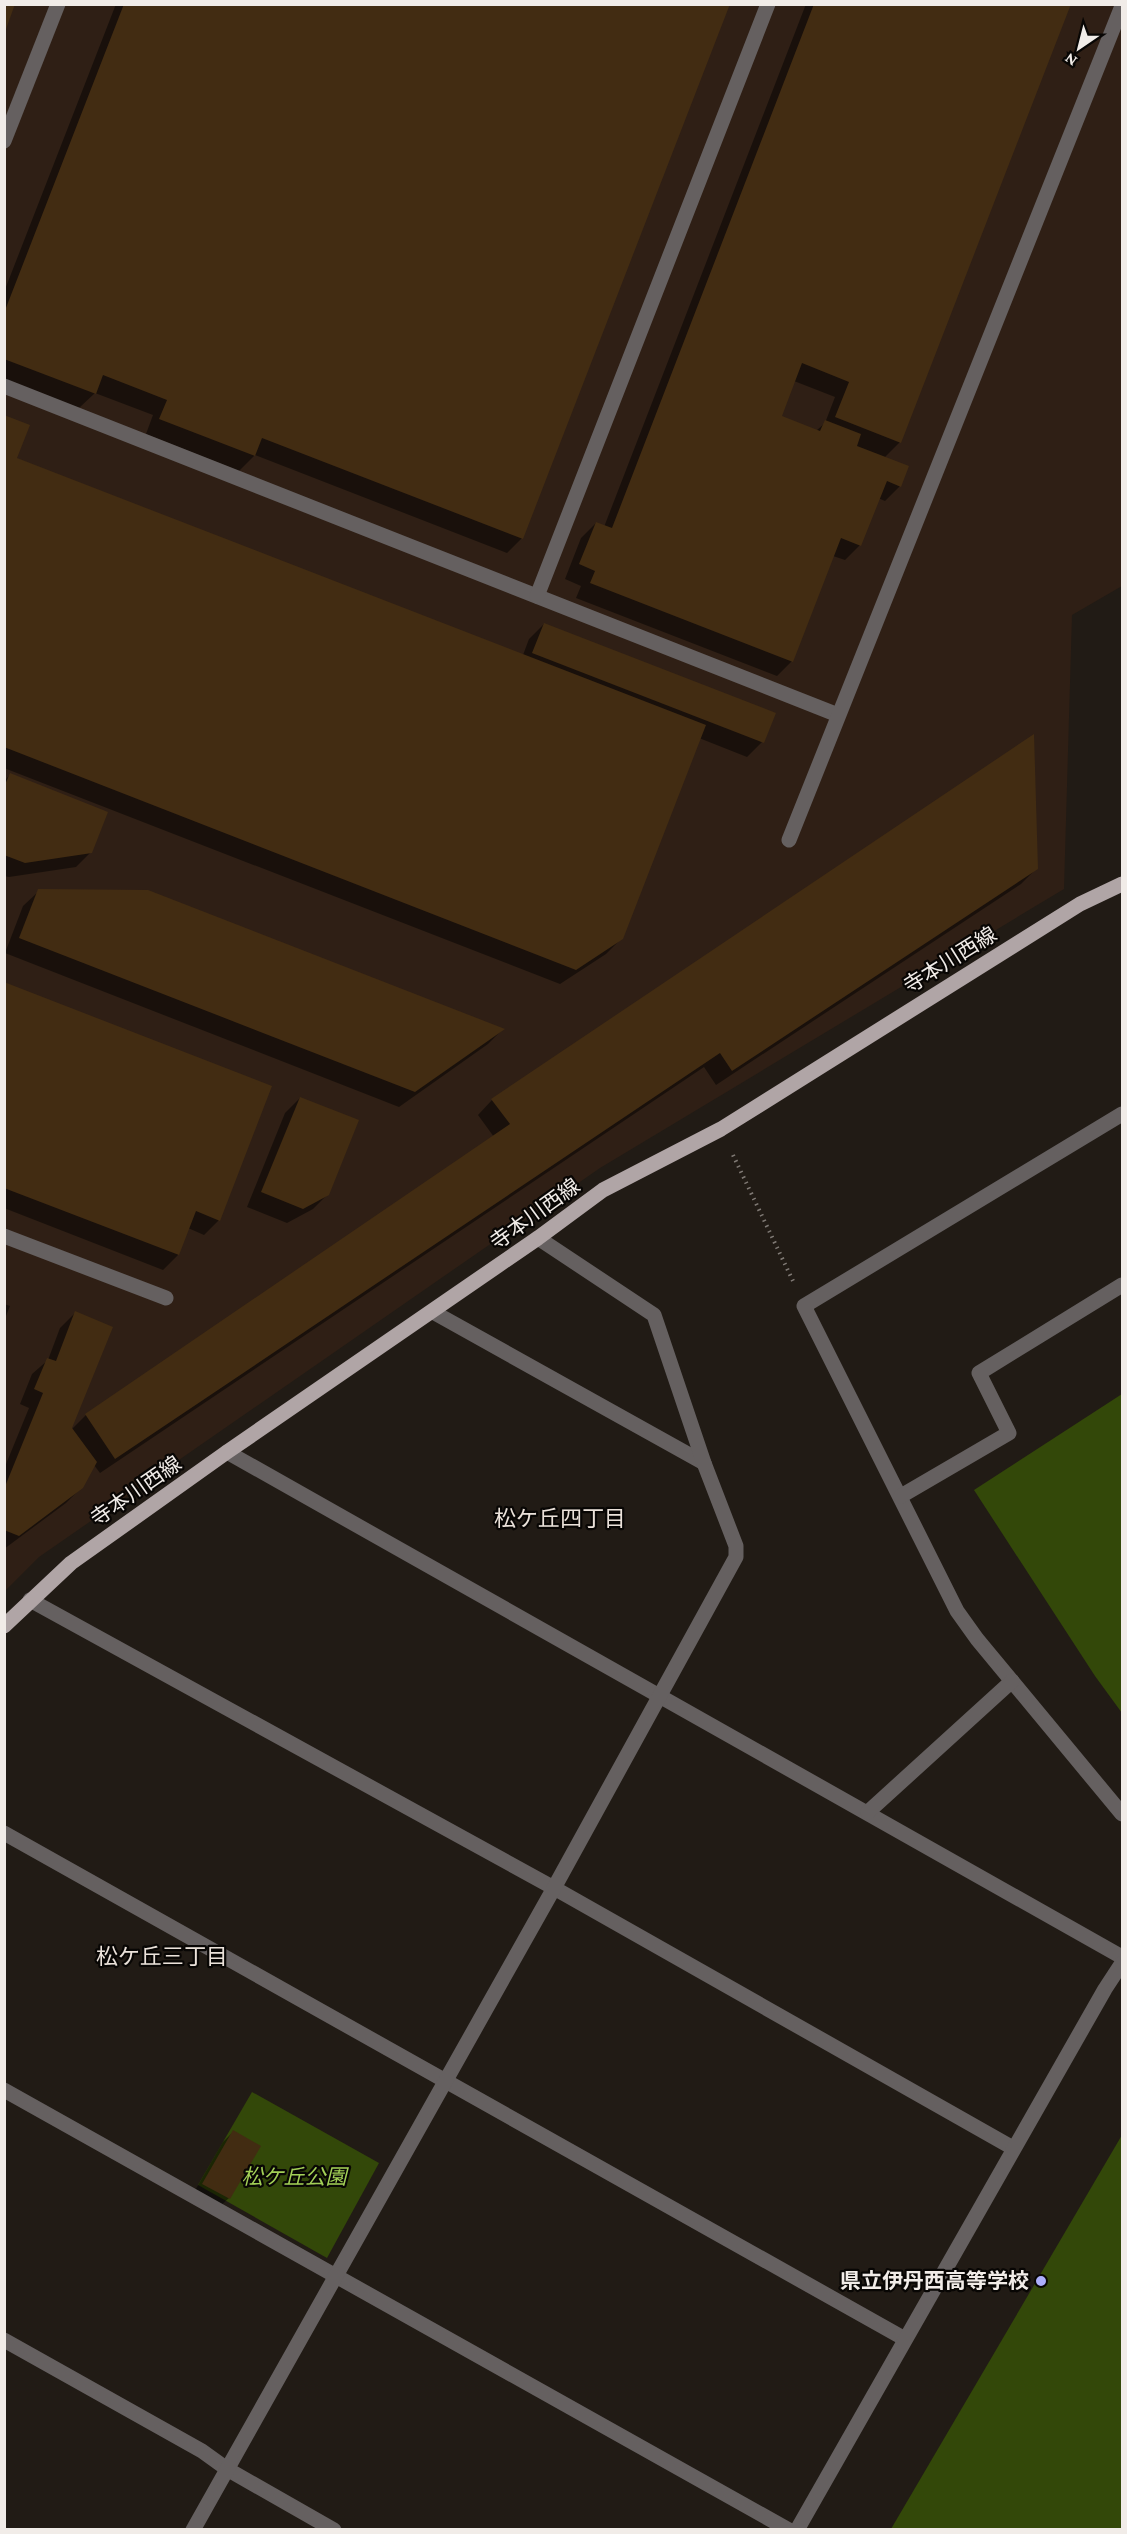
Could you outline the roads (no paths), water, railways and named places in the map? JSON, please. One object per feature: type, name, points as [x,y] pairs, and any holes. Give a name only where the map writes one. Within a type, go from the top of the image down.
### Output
[{"type":"main road","name":"寺本川西線","points":[[4,1626],[71,1563],[227,1452],[433,1312],[603,1190],[721,1129],[1080,904],[1122,884]]},
{"type":"street","points":[[4,141],[58,4]]},
{"type":"street","points":[[537,596],[768,4]]},
{"type":"street","points":[[789,840],[1122,6]]},
{"type":"street","points":[[4,386],[838,716]]},
{"type":"street","points":[[1122,1114],[804,1306],[957,1611],[977,1639],[1122,1814]]},
{"type":"street","points":[[4,1236],[166,1298]]},
{"type":"street","points":[[193,2529],[554,1888],[736,1557],[736,1546],[704,1463],[654,1315],[538,1238]]},
{"type":"street","points":[[901,1496],[1009,1433],[978,1373],[1122,1285]]},
{"type":"street","points":[[433,1312],[704,1463]]},
{"type":"street","points":[[227,1452],[1122,1957]]},
{"type":"street","points":[[30,1600],[554,1888],[1013,2148]]},
{"type":"street","points":[[868,1812],[1012,1682]]},
{"type":"street","points":[[4,1833],[905,2339]]},
{"type":"street","points":[[797,2529],[1013,2148],[1122,1963]]},
{"type":"street","points":[[4,2090],[789,2529]]},
{"type":"street","points":[[4,2340],[202,2451],[227,2469],[334,2529]]},
{"type":"place","name":"県立伊丹西高等学校","points":[[1041,2281]]},
{"type":"district","name":"松ケ丘四丁目","points":[[560,1518]]},
{"type":"district","name":"松ケ丘三丁目","points":[[162,1956]]},
{"type":"park label","name":"松ケ丘公園","points":[[294,2177]]}]
